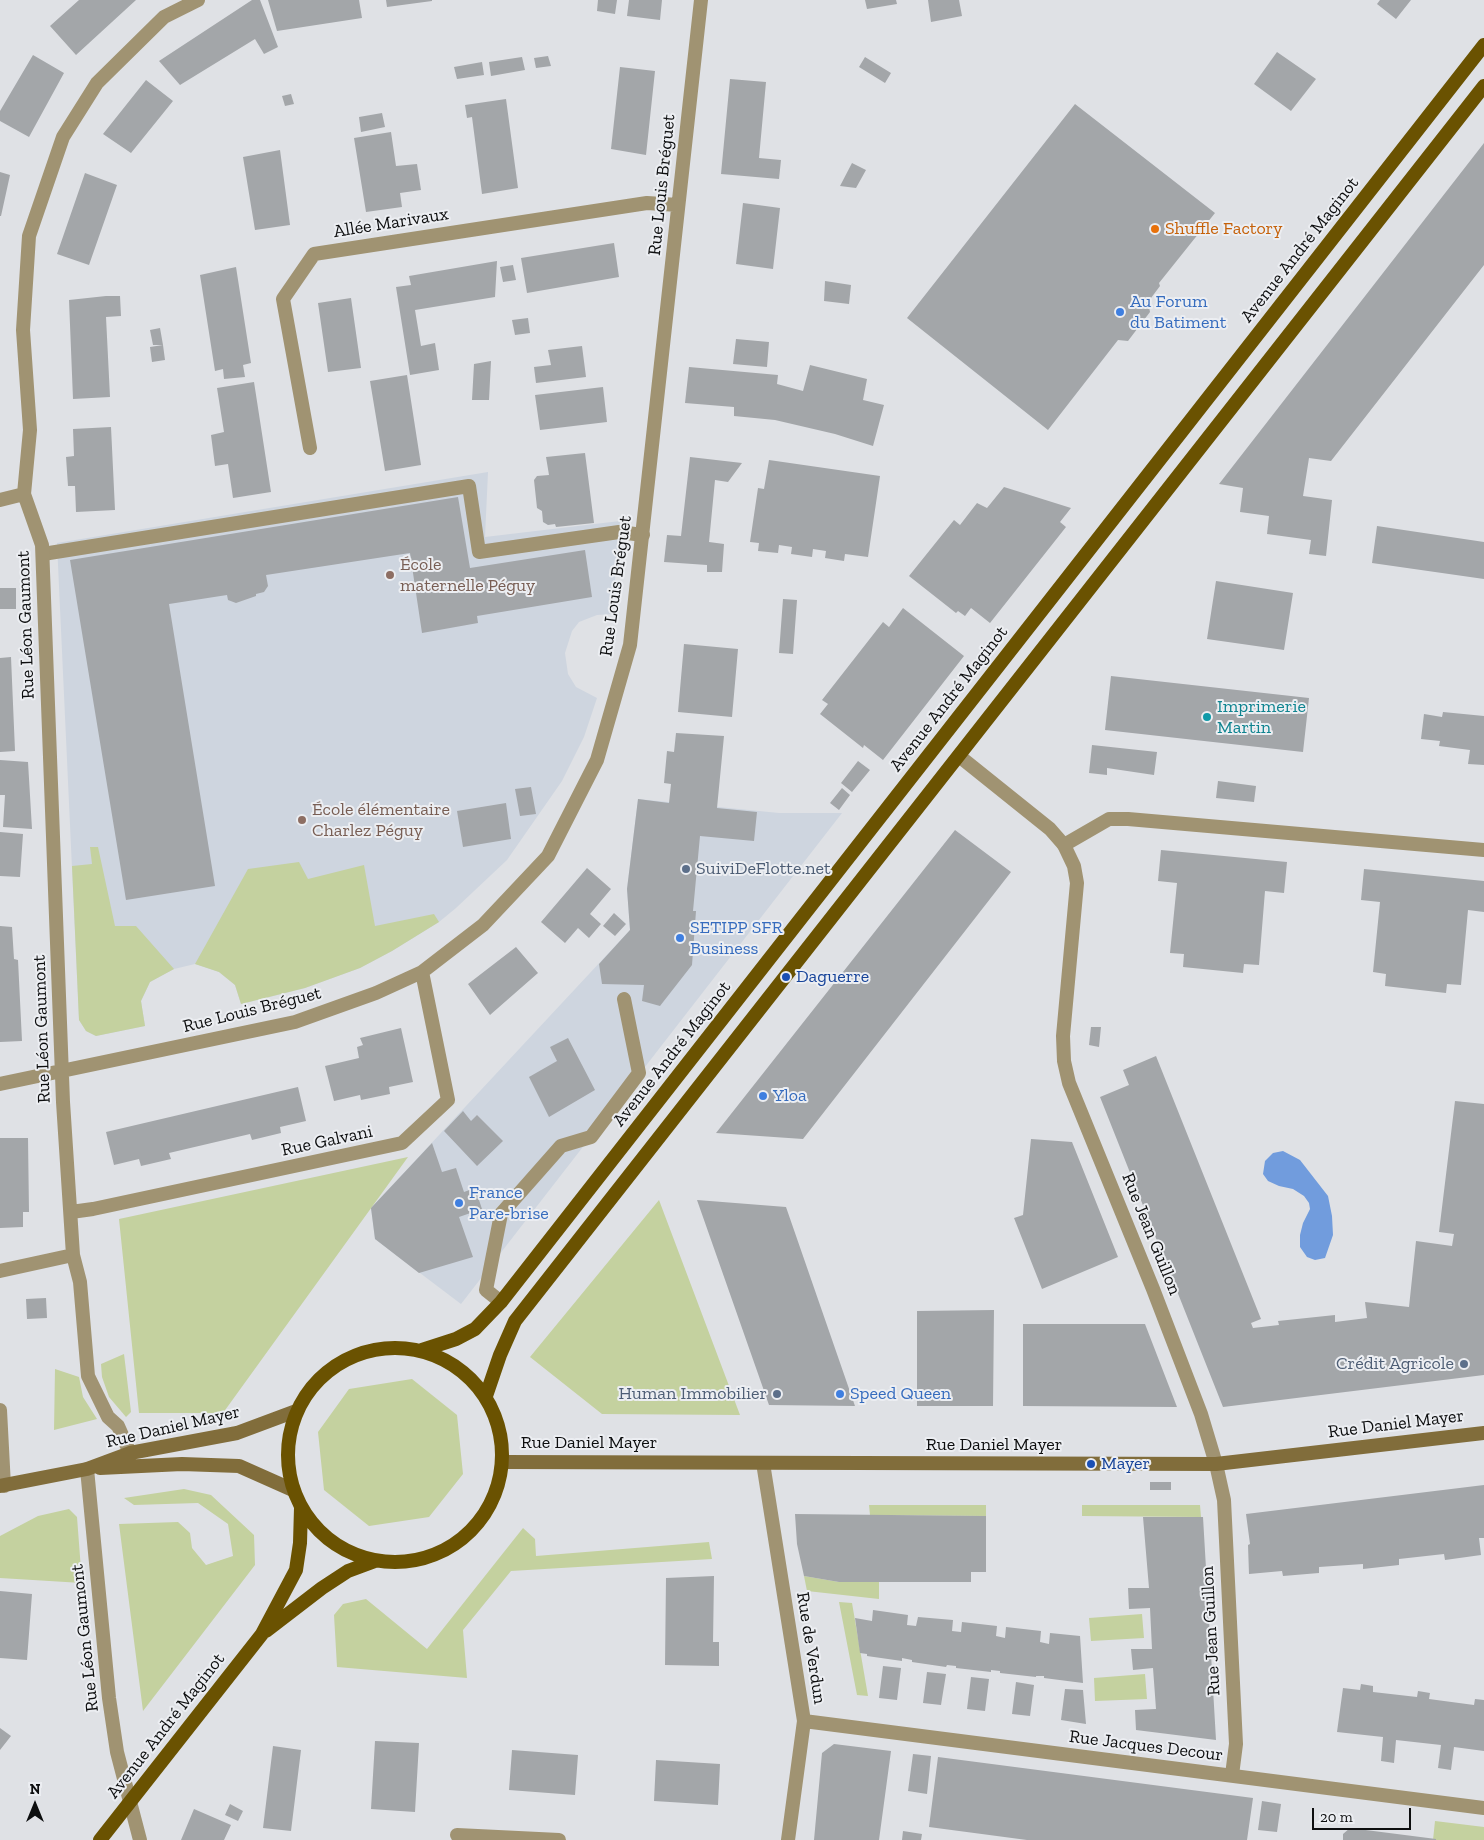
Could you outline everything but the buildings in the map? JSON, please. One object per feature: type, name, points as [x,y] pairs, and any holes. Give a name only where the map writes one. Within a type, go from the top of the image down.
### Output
[{"type":"main road","name":"Avenue André Maginot","points":[[422,1350],[456,1339],[475,1329],[501,1302],[1484,45]]},
{"type":"main road","points":[[486,1396],[500,1355],[515,1321],[1484,86]]},
{"type":"main road","points":[[392,1347],[422,1350],[447,1360],[469,1376],[486,1396],[500,1428],[503,1462],[496,1494],[479,1522],[455,1544],[426,1559],[393,1563],[361,1558],[332,1543],[308,1520],[293,1490],[287,1464],[288,1437],[296,1411],[312,1385],[335,1365],[362,1352],[392,1347]]},
{"type":"main road","name":"Rue Daniel Mayer","points":[[86,1469],[130,1453],[237,1433],[296,1411]]},
{"type":"main road","name":"Rue Daniel Mayer","points":[[503,1462],[1216,1464],[1484,1433]]},
{"type":"main road","name":"Rue Daniel Mayer","points":[[2,1486],[86,1469],[182,1464],[239,1466],[293,1490]]},
{"type":"main road","name":"Avenue André Maginot","points":[[100,1840],[262,1634],[296,1570],[302,1507]]},
{"type":"main road","name":"Avenue André Maginot","points":[[262,1634],[322,1588],[348,1571],[378,1560]]},
{"type":"street","name":"Rue Léon Gaumont","points":[[130,1453],[118,1426],[108,1417],[88,1376],[80,1282],[74,1255],[62,1072],[43,554],[42,545],[24,494],[30,430],[23,330],[28,236],[63,137],[97,83],[164,17],[198,0]]},
{"type":"street","name":"Rue Louis Bréguet","points":[[0,1084],[295,1022],[376,993],[422,972],[483,925],[548,856],[597,760],[630,645],[702,0]]},
{"type":"street","name":"Allée Marivaux","points":[[310,448],[283,300],[314,254],[647,204],[678,205]]},
{"type":"street","points":[[43,554],[469,486],[479,552],[620,532],[643,534]]},
{"type":"street","points":[[0,500],[24,494]]},
{"type":"street","name":"Rue Jean Guillon","points":[[959,756],[1050,829],[1064,845],[1074,866],[1078,883],[1063,1036],[1064,1061],[1069,1083],[1191,1387],[1216,1464],[1224,1500],[1236,1744],[1232,1776]]},
{"type":"street","points":[[1064,845],[1109,819],[1128,819],[1484,850]]},
{"type":"street","name":"Rue Galvani","points":[[71,1212],[103,1207],[402,1143],[448,1100],[422,972]]},
{"type":"street","points":[[501,1302],[486,1290],[501,1214],[561,1146],[591,1137],[639,1072],[624,999]]},
{"type":"street","points":[[0,1271],[74,1255]]},
{"type":"street","points":[[0,1410],[2,1486]]},
{"type":"street","name":"Rue de Verdun","points":[[763,1463],[804,1721],[788,1840]]},
{"type":"street","name":"Rue Léon Gaumont","points":[[86,1469],[109,1698],[117,1752],[140,1840]]},
{"type":"street","name":"Rue Jacques Decour","points":[[804,1721],[1484,1808]]},
{"type":"street","points":[[457,1834],[559,1840]]},
{"type":"shaded area","name":"École élémentaire Charlez Péguy","points":[[488,472],[485,537],[620,521],[612,614],[597,615],[579,622],[572,631],[565,653],[568,674],[576,687],[597,698],[584,737],[562,781],[507,860],[439,922],[360,968],[305,988],[241,1004],[235,985],[219,972],[195,964],[174,969],[150,982],[141,1001],[145,1026],[96,1036],[86,1031],[79,1020],[57,543]]},
{"type":"shaded area","points":[[638,799],[779,813],[842,813],[461,1304],[375,1239],[371,1208],[630,930],[627,889]]},
{"type":"green space","points":[[90,847],[98,847],[115,926],[136,926],[174,969],[150,982],[141,1001],[145,1026],[96,1036],[86,1031],[79,1020],[72,866],[92,864]]},
{"type":"green space","points":[[299,862],[308,879],[364,865],[375,926],[434,914],[439,922],[360,968],[305,988],[241,1004],[235,985],[219,972],[195,964],[248,869]]},
{"type":"green space","points":[[408,1157],[223,1413],[139,1413],[119,1219]]},
{"type":"green space","points":[[659,1200],[740,1415],[602,1414],[530,1357]]},
{"type":"green space","points":[[124,1354],[131,1412],[126,1417],[109,1397],[102,1377],[101,1364]]},
{"type":"green space","points":[[55,1369],[79,1377],[83,1397],[97,1419],[54,1430]]},
{"type":"green space","points":[[412,1379],[457,1415],[463,1474],[429,1517],[369,1526],[324,1490],[318,1432],[349,1389]]},
{"type":"green space","points":[[184,1489],[211,1495],[254,1535],[255,1565],[143,1711],[119,1524],[178,1522],[190,1533],[192,1548],[206,1565],[233,1556],[228,1524],[198,1503],[134,1505],[124,1498]]},
{"type":"green space","points":[[869,1505],[986,1505],[986,1516],[870,1515]]},
{"type":"green space","points":[[1082,1505],[1200,1505],[1201,1517],[1082,1516]]},
{"type":"green space","points":[[69,1509],[77,1517],[82,1583],[0,1578],[0,1536],[38,1516]]},
{"type":"green space","points":[[523,1528],[535,1539],[536,1556],[709,1542],[712,1559],[511,1571],[463,1630],[467,1678],[337,1667],[334,1615],[343,1604],[366,1599],[427,1649]]},
{"type":"green space","points":[[804,1576],[839,1582],[879,1582],[879,1599],[807,1591]]},
{"type":"green space","points":[[839,1602],[852,1603],[868,1696],[857,1695]]},
{"type":"green space","points":[[1142,1614],[1144,1638],[1091,1641],[1089,1618]]},
{"type":"green space","points":[[1145,1674],[1147,1699],[1095,1701],[1094,1678]]},
{"type":"green space","points":[[1435,1821],[1484,1827],[1484,1840],[1433,1840]]},
{"type":"water","points":[[1283,1151],[1300,1160],[1328,1196],[1333,1235],[1325,1258],[1315,1260],[1307,1257],[1300,1247],[1303,1223],[1310,1209],[1309,1203],[1304,1196],[1293,1189],[1268,1181],[1263,1174],[1265,1161],[1273,1153]]},
{"type":"place","name":"Shuffle Factory","points":[[1155,229]]},
{"type":"place","name":"Au Forum du Batiment","points":[[1120,312]]},
{"type":"place","name":"École maternelle Péguy","points":[[390,575]]},
{"type":"place","name":"Imprimerie Martin","points":[[1207,717]]},
{"type":"place","name":"École élémentaire Charlez Péguy","points":[[302,820]]},
{"type":"place","name":"SuiviDeFlotte.net","points":[[686,869]]},
{"type":"place","name":"SETIPP SFR Business","points":[[680,938]]},
{"type":"place","name":"Daguerre","points":[[786,977]]},
{"type":"place","name":"Yloa","points":[[763,1096]]},
{"type":"place","name":"France Pare-brise","points":[[459,1203]]},
{"type":"place","name":"Crédit Agricole","points":[[1464,1364]]},
{"type":"place","name":"Human Immobilier","points":[[777,1394]]},
{"type":"place","name":"Speed Queen","points":[[840,1394]]},
{"type":"place","name":"Mayer","points":[[1091,1464]]}]
